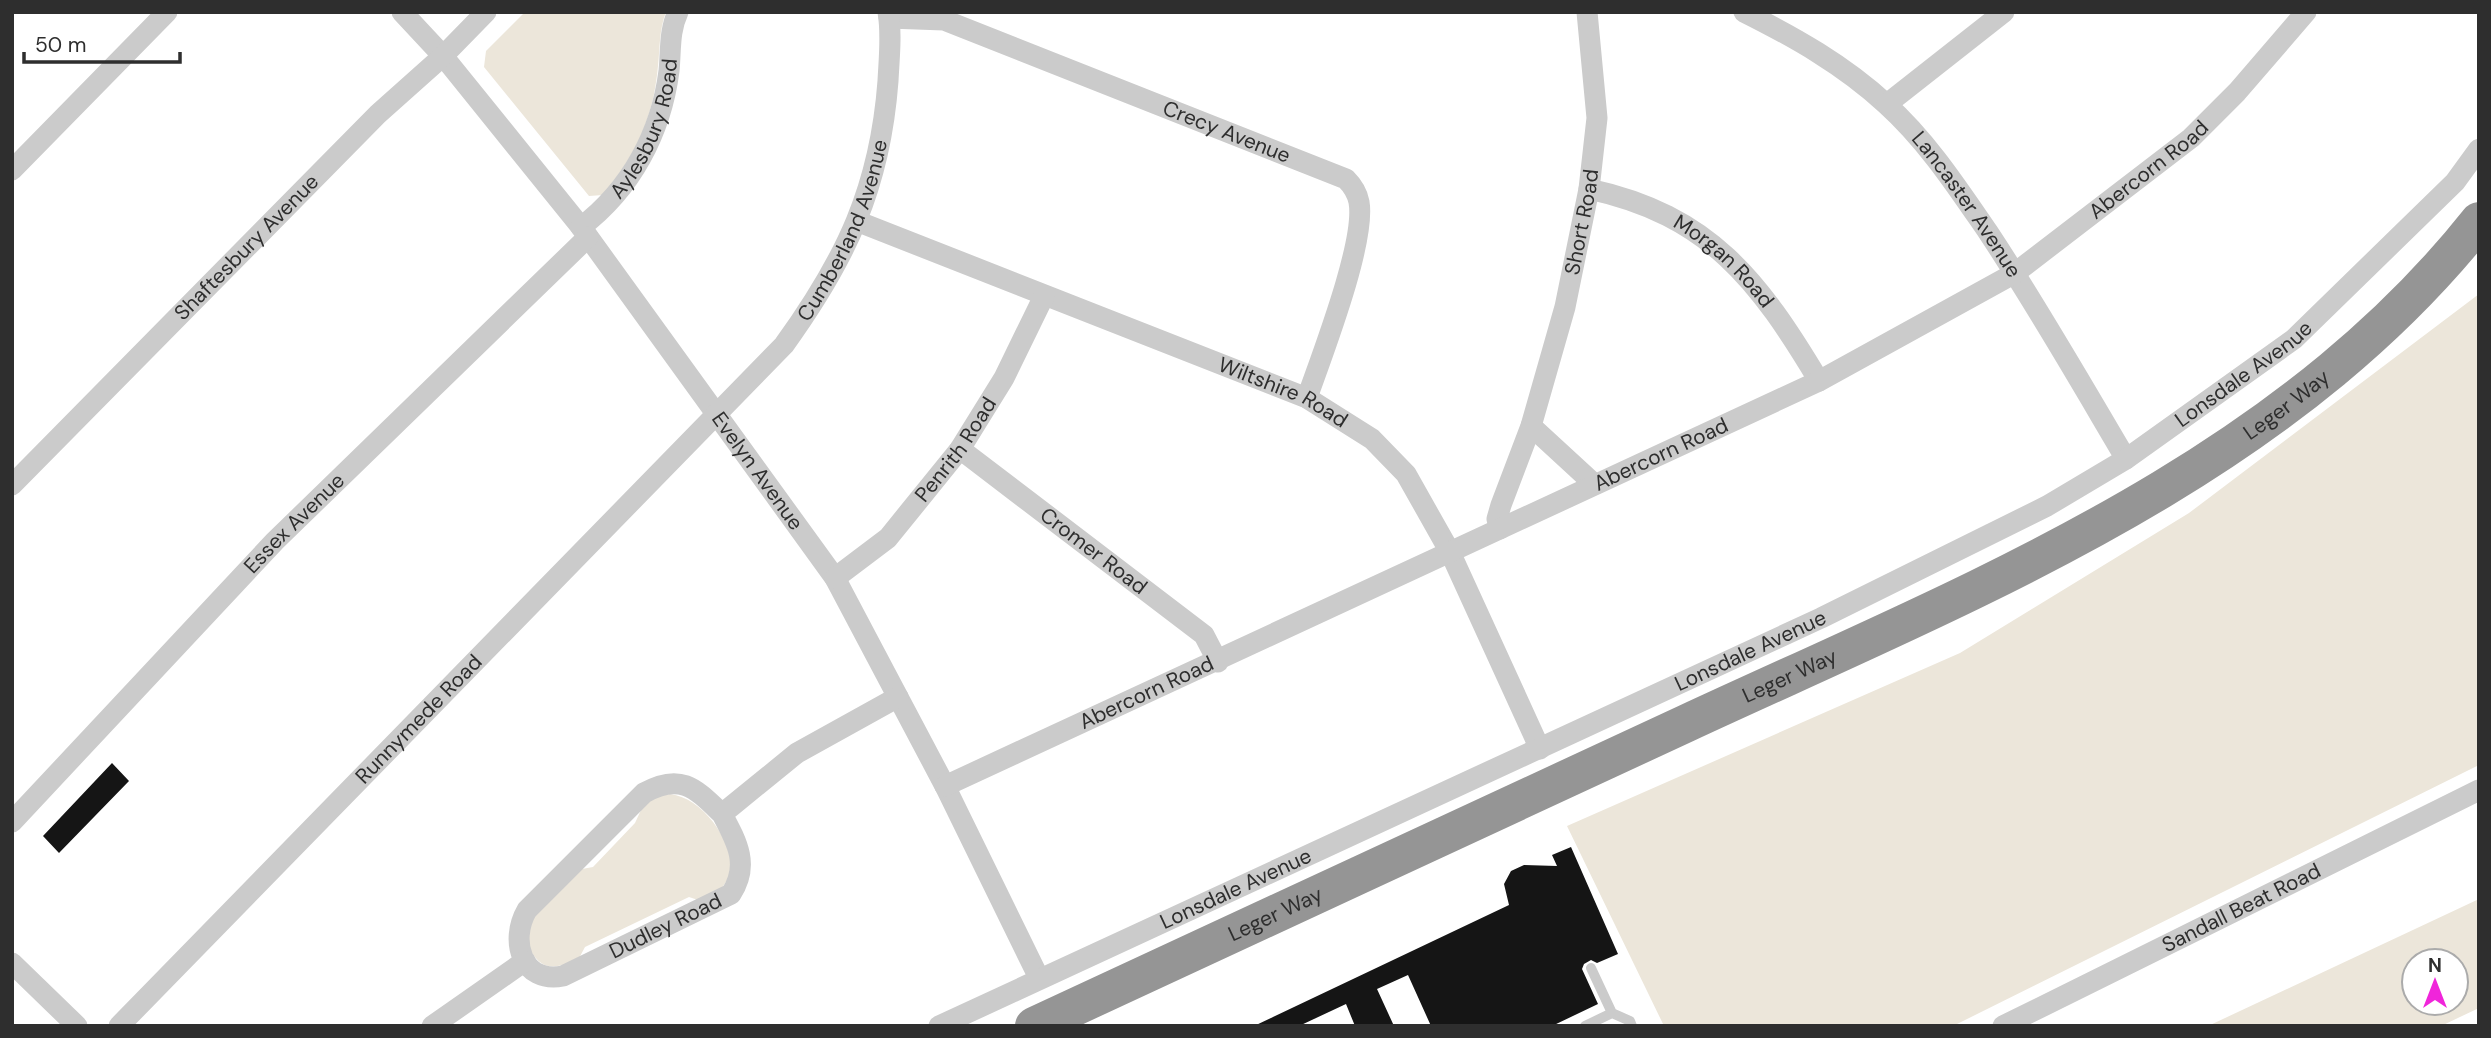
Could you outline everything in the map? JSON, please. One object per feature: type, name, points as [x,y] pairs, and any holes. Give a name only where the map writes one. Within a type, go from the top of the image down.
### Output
[{"type":"highway","name":"Leger Way","points":[[1034,1026],[1893,628],[2105,524],[2226,451],[2348,356],[2448,260],[2479,221]]},
{"type":"street","points":[[12,170],[167,12]]},
{"type":"street","name":"Evelyn Avenue","points":[[402,12],[443,56],[584,232],[835,578],[945,786],[1039,978]]},
{"type":"street","name":"Shaftesbury Avenue","points":[[12,485],[378,114],[443,56],[486,12]]},
{"type":"street","name":"Aylesbury Road","points":[[584,232],[625,184],[654,130],[668,72],[673,24],[678,12]]},
{"type":"street","name":"Short Road","points":[[1500,529],[1497,519],[1500,505],[1531,426],[1565,307],[1589,189],[1597,118],[1587,12]]},
{"type":"street","name":"Lancaster Avenue","points":[[1744,12],[1816,50],[1887,104],[1943,165],[2015,273],[2126,459]]},
{"type":"street","points":[[1887,104],[2004,12]]},
{"type":"street","name":"Abercorn Road","points":[[945,786],[1218,662],[1594,483],[1819,381],[2015,273],[2191,138],[2237,92],[2306,12]]},
{"type":"street","name":"Cumberland Avenue","points":[[717,415],[784,345],[820,296],[859,222],[875,167],[886,113],[888,15]]},
{"type":"street","name":"Crecy Avenue","points":[[888,15],[944,20],[1346,179],[1356,189],[1360,204],[1358,226],[1340,302],[1307,397]]},
{"type":"street","name":"Lonsdale Avenue","points":[[939,1026],[1821,618],[2012,524],[2126,459],[2294,339],[2455,182],[2479,149]]},
{"type":"street","name":"Morgan Road","points":[[1589,189],[1643,204],[1667,216],[1729,258],[1764,294],[1819,381]]},
{"type":"street","name":"Wiltshire Road","points":[[859,222],[1307,397],[1339,415],[1391,456],[1406,474],[1450,552],[1540,749]]},
{"type":"street","name":"Essex Avenue","points":[[12,822],[275,541],[584,232]]},
{"type":"street","name":"Penrith Road","points":[[835,578],[888,538],[960,449],[1004,378],[1044,296]]},
{"type":"street","name":"Runnymede Road","points":[[119,1026],[717,415]]},
{"type":"street","points":[[1531,426],[1594,483]]},
{"type":"street","name":"Cromer Road","points":[[960,449],[1204,635],[1218,662]]},
{"type":"street","points":[[722,814],[797,753],[898,697]]},
{"type":"street","name":"Dudley Road","points":[[682,783],[693,788],[722,814],[742,858],[741,874],[731,894],[563,976],[552,978],[542,975],[525,961],[520,953],[517,934],[527,910],[645,793],[657,786],[682,783]]},
{"type":"street","name":"Sandall Beat Road","points":[[2003,1026],[2479,790]]},
{"type":"street","points":[[432,1026],[525,961]]},
{"type":"street","points":[[12,963],[77,1026]]},
{"type":"lane","points":[[1591,968],[1612,1013],[1630,1021],[1632,1026]]},
{"type":"lane","points":[[1585,1026],[1612,1013]]},
{"type":"shaded area","points":[[525,12],[666,12],[661,32],[656,85],[647,120],[634,150],[603,195],[589,196],[484,67],[486,51]]},
{"type":"shaded area","points":[[2479,294],[2479,765],[1953,1026],[1664,1026],[1567,826],[1960,653],[2189,513]]},
{"type":"shaded area","points":[[670,794],[693,803],[704,812],[721,834],[733,871],[720,891],[701,901],[689,897],[585,947],[578,960],[560,966],[547,966],[542,963],[526,943],[530,919],[582,869],[593,867],[635,823],[641,810],[654,797]]},
{"type":"shaded area","points":[[2479,899],[2479,1008],[2470,1012],[2470,947],[2400,947],[2400,1017],[2460,1017],[2441,1026],[2208,1026]]},
{"type":"building","points":[[112,763],[129,781],[59,853],[43,836]]},
{"type":"building","points":[[1571,847],[1618,954],[1597,963],[1591,960],[1584,964],[1582,969],[1598,1004],[1552,1026],[1431,1026],[1408,975],[1377,989],[1394,1026],[1355,1026],[1346,1004],[1299,1026],[1254,1026],[1509,905],[1504,884],[1511,871],[1524,865],[1557,866],[1552,855]]}]
